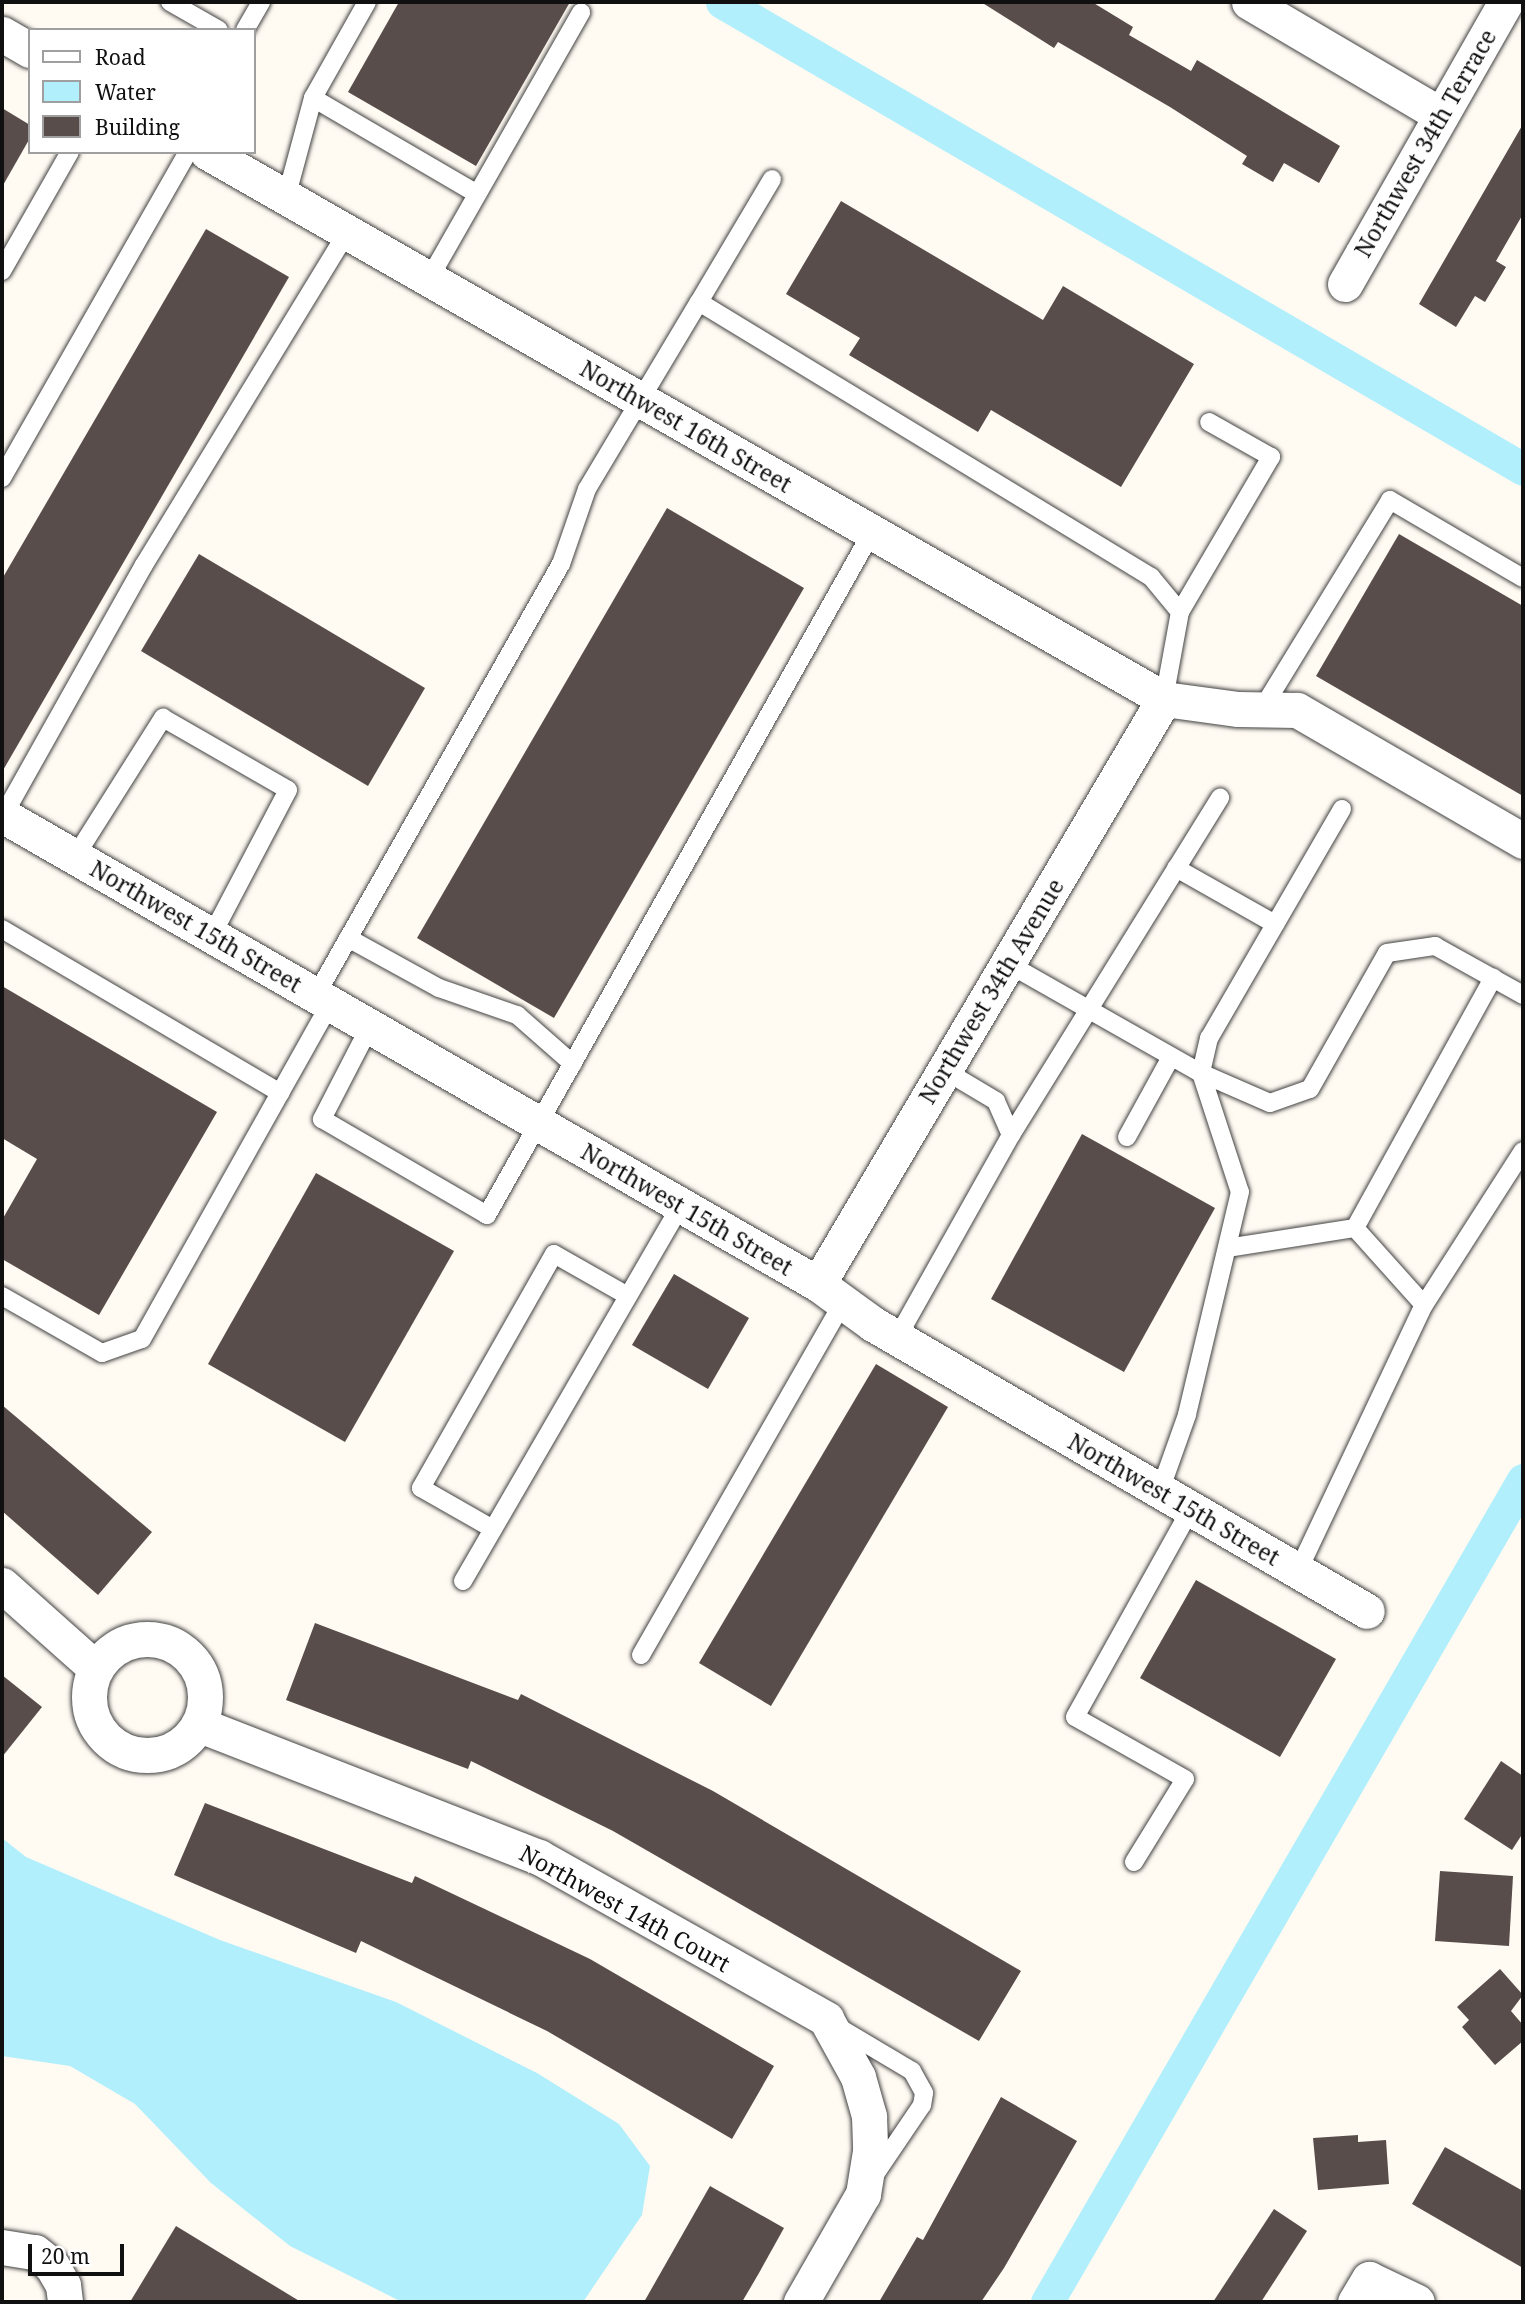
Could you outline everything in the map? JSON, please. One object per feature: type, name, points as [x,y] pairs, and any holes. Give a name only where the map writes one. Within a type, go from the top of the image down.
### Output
[{"type":"street","points":[[1249,2],[1441,115]]},
{"type":"street","name":"Northwest 34th Terrace","points":[[1345,284],[1506,2]]},
{"type":"street","points":[[2,34],[28,49]]},
{"type":"street","name":"Northwest 16th Street","points":[[209,154],[1164,699]]},
{"type":"street","points":[[1164,699],[1297,710],[1523,841]]},
{"type":"street","name":"Northwest 34th Avenue","points":[[831,1293],[944,1070],[1164,699]]},
{"type":"street","name":"Northwest 15th Street","points":[[2,815],[681,1205],[831,1293],[897,1338],[1367,1611]]},
{"type":"street","points":[[2,1585],[96,1668]]},
{"type":"street","points":[[154,1638],[175,1645],[194,1659],[204,1680],[206,1703],[200,1725],[185,1743],[165,1754],[141,1756],[119,1749],[102,1734],[90,1713],[89,1690],[96,1668],[110,1651],[130,1640],[154,1638]]},
{"type":"street","name":"Northwest 14th Court","points":[[200,1725],[539,1857],[826,2020]]},
{"type":"street","points":[[801,2302],[863,2194],[870,2151],[869,2116],[858,2077],[826,2020]]},
{"type":"street","points":[[2,2247],[35,2252],[52,2266],[65,2302]]},
{"type":"street","points":[[1362,2290],[1417,2302]]},
{"type":"lane","points":[[170,2],[216,28]]},
{"type":"lane","points":[[246,28],[261,2]]},
{"type":"lane","points":[[286,198],[313,98],[367,2]]},
{"type":"lane","points":[[429,279],[581,12]]},
{"type":"lane","points":[[313,98],[477,194]]},
{"type":"lane","points":[[2,271],[69,154]]},
{"type":"lane","points":[[2,478],[209,154]]},
{"type":"lane","points":[[2,1296],[102,1353],[142,1339],[280,1093],[348,938],[561,564],[587,489],[638,398],[772,179]]},
{"type":"lane","points":[[2,815],[144,565],[347,232]]},
{"type":"lane","points":[[699,302],[1152,577],[1180,612]]},
{"type":"lane","points":[[1164,699],[1180,612],[1271,457],[1209,422]]},
{"type":"lane","points":[[1262,709],[1390,500],[1523,578]]},
{"type":"lane","points":[[370,1026],[322,1119],[488,1215],[872,532]]},
{"type":"lane","points":[[75,857],[163,718],[288,790],[212,935]]},
{"type":"lane","points":[[897,1338],[1011,1135],[1220,798]]},
{"type":"lane","points":[[1160,1491],[1187,1415],[1241,1192],[1200,1073],[1209,1038],[1342,809]]},
{"type":"lane","points":[[1177,868],[1275,924]]},
{"type":"lane","points":[[2,929],[280,1093]]},
{"type":"lane","points":[[348,938],[439,988],[517,1015],[573,1063]]},
{"type":"lane","points":[[1007,963],[1200,1073],[1270,1102],[1310,1090],[1387,953],[1435,946],[1523,995]]},
{"type":"lane","points":[[1355,1228],[1493,978]]},
{"type":"lane","points":[[1127,1138],[1171,1057]]},
{"type":"lane","points":[[944,1070],[996,1101],[1011,1135]]},
{"type":"lane","points":[[1298,1571],[1424,1305],[1523,1151]]},
{"type":"lane","points":[[463,1581],[681,1205]]},
{"type":"lane","points":[[1227,1248],[1355,1228]]},
{"type":"lane","points":[[1355,1228],[1424,1305]]},
{"type":"lane","points":[[494,1529],[421,1488],[554,1254],[628,1296]]},
{"type":"lane","points":[[641,1655],[831,1293]]},
{"type":"lane","points":[[1134,1862],[1185,1779],[1075,1717],[1191,1509]]},
{"type":"lane","points":[[826,2020],[912,2071],[924,2093],[922,2105],[863,2194]]},
{"type":"water","points":[[2,1838],[26,1857],[220,1940],[396,2002],[537,2073],[619,2124],[650,2166],[642,2215],[583,2302],[402,2302],[290,2246],[211,2183],[135,2104],[70,2066],[2,2056]]},
{"type":"building","points":[[399,2],[570,2],[476,166],[348,92]]},
{"type":"building","points":[[981,2],[1092,2],[1133,27],[1129,35],[1191,71],[1197,60],[1340,146],[1319,183],[1284,163],[1273,182],[1242,164],[1247,156],[1170,107],[1058,42],[1054,48]]},
{"type":"building","points":[[2,108],[28,124],[28,142],[2,187]]},
{"type":"building","points":[[1523,124],[1523,214],[1496,261],[1506,267],[1485,302],[1475,296],[1456,327],[1419,304]]},
{"type":"building","points":[[841,201],[1043,320],[1063,286],[1194,364],[1121,487],[991,410],[978,432],[849,355],[860,338],[786,294]]},
{"type":"building","points":[[206,229],[289,277],[2,772],[2,579]]},
{"type":"building","points":[[667,508],[804,588],[554,1018],[417,938]]},
{"type":"building","points":[[1399,534],[1523,606],[1523,796],[1316,676]]},
{"type":"building","points":[[199,554],[425,688],[368,786],[141,651]]},
{"type":"building","points":[[2,986],[217,1112],[99,1315],[2,1259],[2,1220],[37,1159],[2,1138]]},
{"type":"building","points":[[1082,1134],[1215,1208],[1124,1372],[991,1299]]},
{"type":"building","points":[[316,1173],[454,1251],[345,1442],[208,1364]]},
{"type":"building","points":[[674,1274],[749,1318],[708,1389],[632,1345]]},
{"type":"building","points":[[876,1364],[948,1407],[771,1706],[699,1663]]},
{"type":"building","points":[[2,1405],[152,1532],[98,1595],[2,1511]]},
{"type":"building","points":[[1196,1580],[1336,1659],[1280,1757],[1140,1678]]},
{"type":"building","points":[[315,1623],[518,1700],[521,1694],[713,1791],[1021,1971],[979,2041],[613,1831],[471,1761],[468,1769],[286,1700]]},
{"type":"building","points":[[2,1675],[42,1707],[2,1757]]},
{"type":"building","points":[[1501,1761],[1523,1776],[1523,1833],[1512,1850],[1464,1819]]},
{"type":"building","points":[[205,1803],[412,1883],[415,1876],[590,1959],[774,2066],[732,2139],[547,2031],[361,1941],[356,1953],[174,1875]]},
{"type":"building","points":[[1440,1871],[1513,1876],[1509,1946],[1435,1941]]},
{"type":"building","points":[[1500,1969],[1523,1995],[1511,2011],[1523,2025],[1523,2041],[1495,2065],[1462,2027],[1469,2020],[1457,2007]]},
{"type":"building","points":[[1001,2097],[1077,2141],[1004,2268],[981,2302],[879,2302],[917,2237],[923,2240]]},
{"type":"building","points":[[1358,2135],[1358,2142],[1386,2140],[1389,2184],[1318,2190],[1313,2138]]},
{"type":"building","points":[[1445,2147],[1523,2191],[1523,2268],[1412,2204]]},
{"type":"building","points":[[710,2186],[784,2228],[759,2273],[742,2302],[644,2302]]},
{"type":"building","points":[[1274,2209],[1307,2231],[1261,2302],[1213,2302]]},
{"type":"building","points":[[176,2226],[301,2302],[130,2302]]},
{"type":"waterway","points":[[722,2],[1523,469]]},
{"type":"waterway","points":[[1047,2302],[1523,1480]]}]
